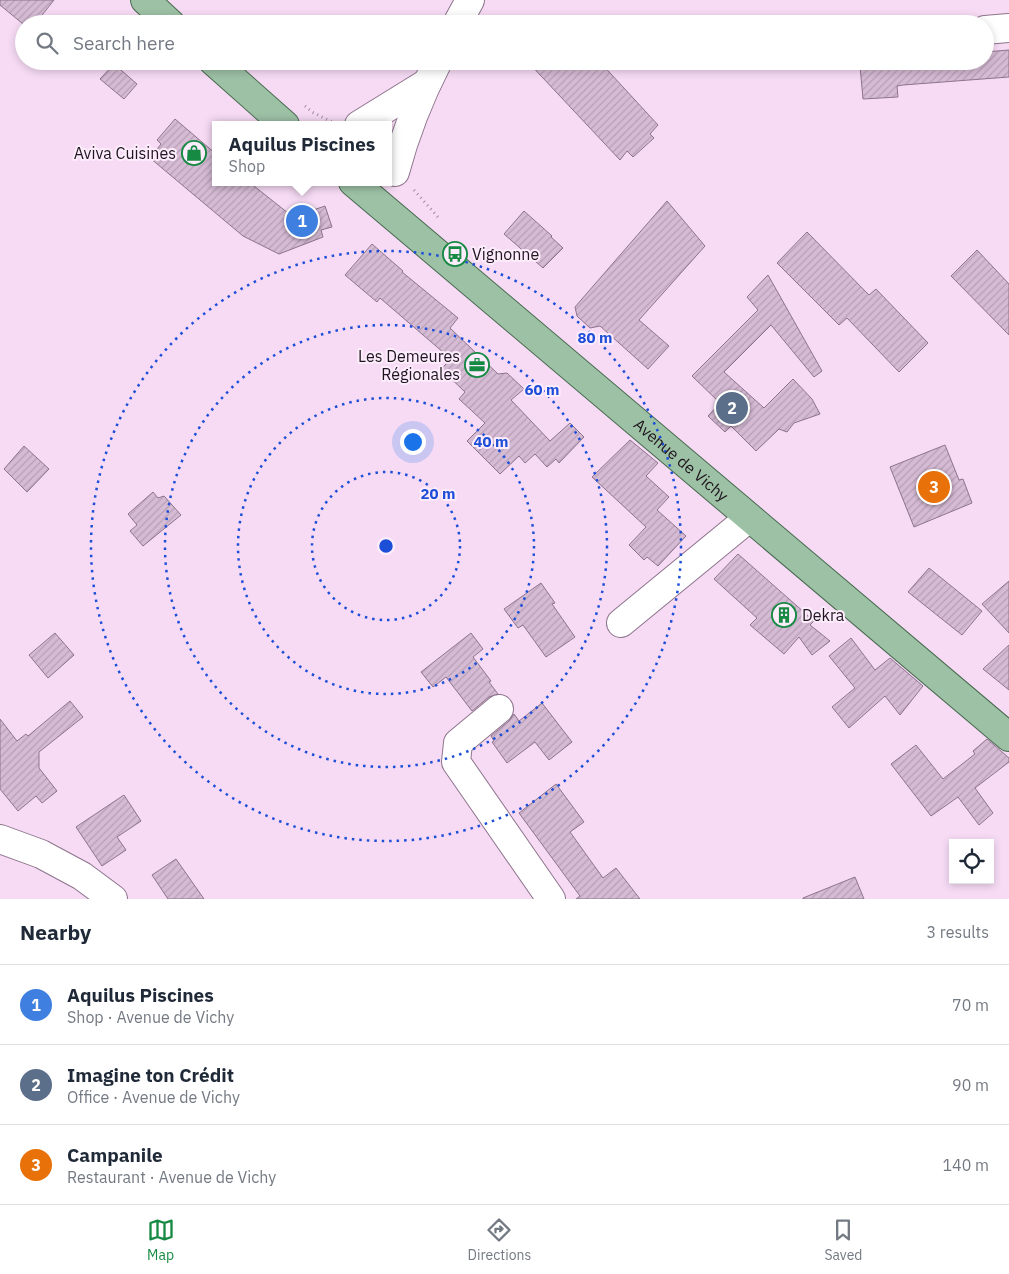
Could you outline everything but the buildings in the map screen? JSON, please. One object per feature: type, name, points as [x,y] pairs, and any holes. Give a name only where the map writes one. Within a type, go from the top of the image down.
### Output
[{"type":"main road","points":[[145,0],[162,15]]},
{"type":"main road","points":[[223,70],[280,121]]},
{"type":"main road","name":"Avenue de Vichy","points":[[358,186],[1009,737]]},
{"type":"street","points":[[462,15],[470,0]]},
{"type":"street","points":[[994,29],[1009,28]]},
{"type":"street","points":[[365,121],[432,72]]},
{"type":"street","points":[[395,172],[400,154],[432,72]]},
{"type":"street","points":[[621,623],[749,518]]},
{"type":"street","points":[[499,709],[458,743],[456,762],[551,899]]},
{"type":"street","points":[[0,839],[41,854],[82,876],[113,899]]},
{"type":"place","name":"Aviva Cuisines","points":[[194,153]]},
{"type":"place","name":"Aquilus Piscines","points":[[302,221]]},
{"type":"place","name":"Vignonne","points":[[455,254]]},
{"type":"place","name":"Les Demeures Régionales","points":[[477,365]]},
{"type":"place","name":"Imagine ton Crédit","points":[[732,408]]},
{"type":"place","name":"Campanile","points":[[934,487]]},
{"type":"place","name":"Dekra","points":[[784,615]]}]
